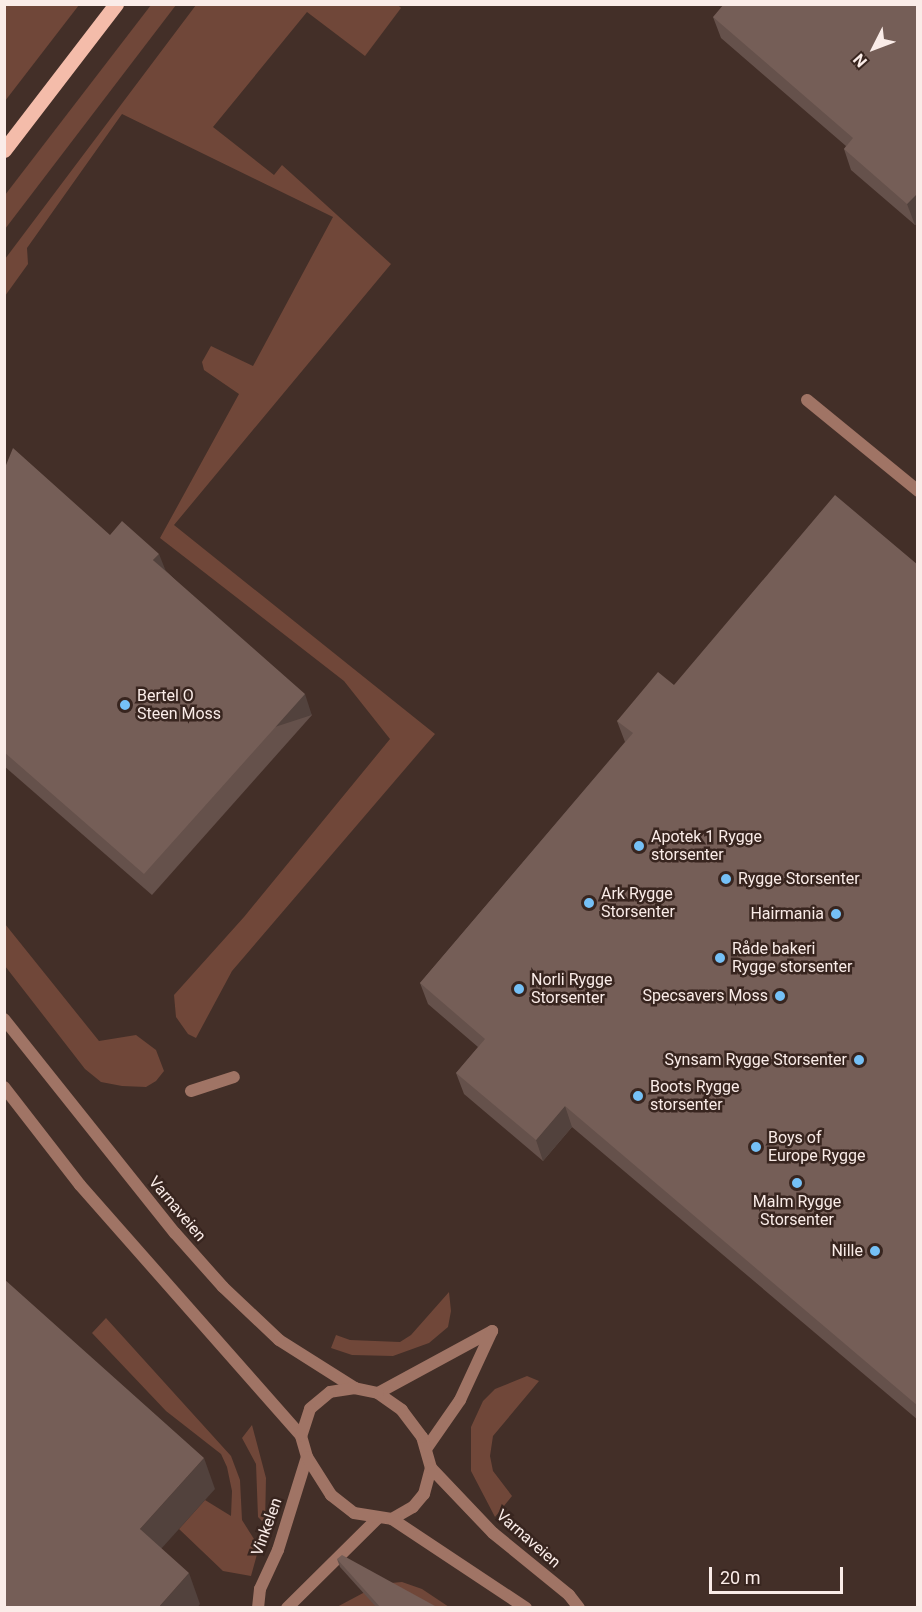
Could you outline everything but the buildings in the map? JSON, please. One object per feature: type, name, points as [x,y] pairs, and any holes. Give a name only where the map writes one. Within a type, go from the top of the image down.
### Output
[{"type":"main road","points":[[4,150],[116,4]]},
{"type":"street","points":[[807,400],[918,491]]},
{"type":"street","name":"Varnaveien","points":[[4,1019],[175,1233],[223,1287],[279,1340],[355,1388],[378,1393],[402,1410],[426,1449],[431,1468],[493,1533],[569,1595],[579,1608]]},
{"type":"street","points":[[191,1091],[234,1077]]},
{"type":"street","points":[[4,1088],[88,1194],[301,1436],[307,1457],[331,1495],[354,1513],[377,1519],[392,1519],[413,1507],[424,1494],[431,1468]]},
{"type":"street","points":[[378,1393],[492,1331],[460,1400],[426,1449]]},
{"type":"street","name":"Varnaveien","points":[[301,1436],[310,1409],[330,1392],[355,1388]]},
{"type":"street","name":"Vinkelen","points":[[258,1608],[260,1589],[278,1550],[307,1457]]},
{"type":"street","points":[[287,1608],[377,1519]]},
{"type":"street","points":[[392,1519],[526,1608]]},
{"type":"shaded area","points":[[397,4],[401,8],[365,56],[307,12],[213,127],[274,175],[282,165],[391,264],[174,525],[435,734],[232,971],[196,1038],[188,1034],[176,1017],[174,995],[244,917],[390,739],[344,681],[160,538],[239,394],[204,370],[202,362],[211,346],[253,366],[333,217],[122,114],[27,248],[28,264],[5,296],[5,259],[196,5]]},
{"type":"shaded area","points":[[4,5],[79,5],[5,101]]},
{"type":"shaded area","points":[[151,5],[176,5],[5,229],[5,195]]},
{"type":"shaded area","points":[[5,924],[99,1041],[136,1035],[156,1050],[164,1071],[156,1081],[146,1087],[122,1086],[101,1082],[85,1069],[5,966]]},
{"type":"shaded area","points":[[449,1292],[451,1311],[448,1327],[429,1343],[393,1356],[352,1355],[331,1348],[336,1335],[350,1340],[400,1342],[411,1335]]},
{"type":"shaded area","points":[[106,1318],[231,1456],[240,1480],[242,1520],[259,1547],[251,1576],[223,1571],[179,1529],[205,1500],[231,1516],[232,1491],[227,1467],[221,1454],[166,1411],[92,1333]]},
{"type":"shaded area","points":[[527,1376],[539,1381],[493,1436],[490,1456],[493,1471],[512,1496],[495,1517],[471,1471],[471,1427],[483,1401],[495,1389]]},
{"type":"shaded area","points":[[252,1425],[266,1478],[265,1524],[258,1517],[256,1464],[242,1438]]},
{"type":"shaded area","points":[[402,1582],[422,1589],[449,1607],[436,1607],[402,1591],[379,1607],[335,1608],[380,1584]]},
{"type":"place","name":"Bertel O Steen Moss","points":[[125,705]]},
{"type":"place","name":"Apotek 1 Rygge storsenter","points":[[639,846]]},
{"type":"place","name":"Rygge Storsenter","points":[[726,879]]},
{"type":"place","name":"Ark Rygge Storsenter","points":[[589,903]]},
{"type":"place","name":"Hairmania","points":[[836,914]]},
{"type":"place","name":"Råde bakeri Rygge storsenter","points":[[720,958]]},
{"type":"place","name":"Norli Rygge Storsenter","points":[[519,989]]},
{"type":"place","name":"Specsavers Moss","points":[[780,996]]},
{"type":"place","name":"Synsam Rygge Storsenter","points":[[859,1060]]},
{"type":"place","name":"Boots Rygge storsenter","points":[[638,1096]]},
{"type":"place","name":"Boys of Europe Rygge","points":[[756,1147]]},
{"type":"place","name":"Malm Rygge Storsenter","points":[[797,1183]]},
{"type":"place","name":"Nille","points":[[875,1251]]}]
